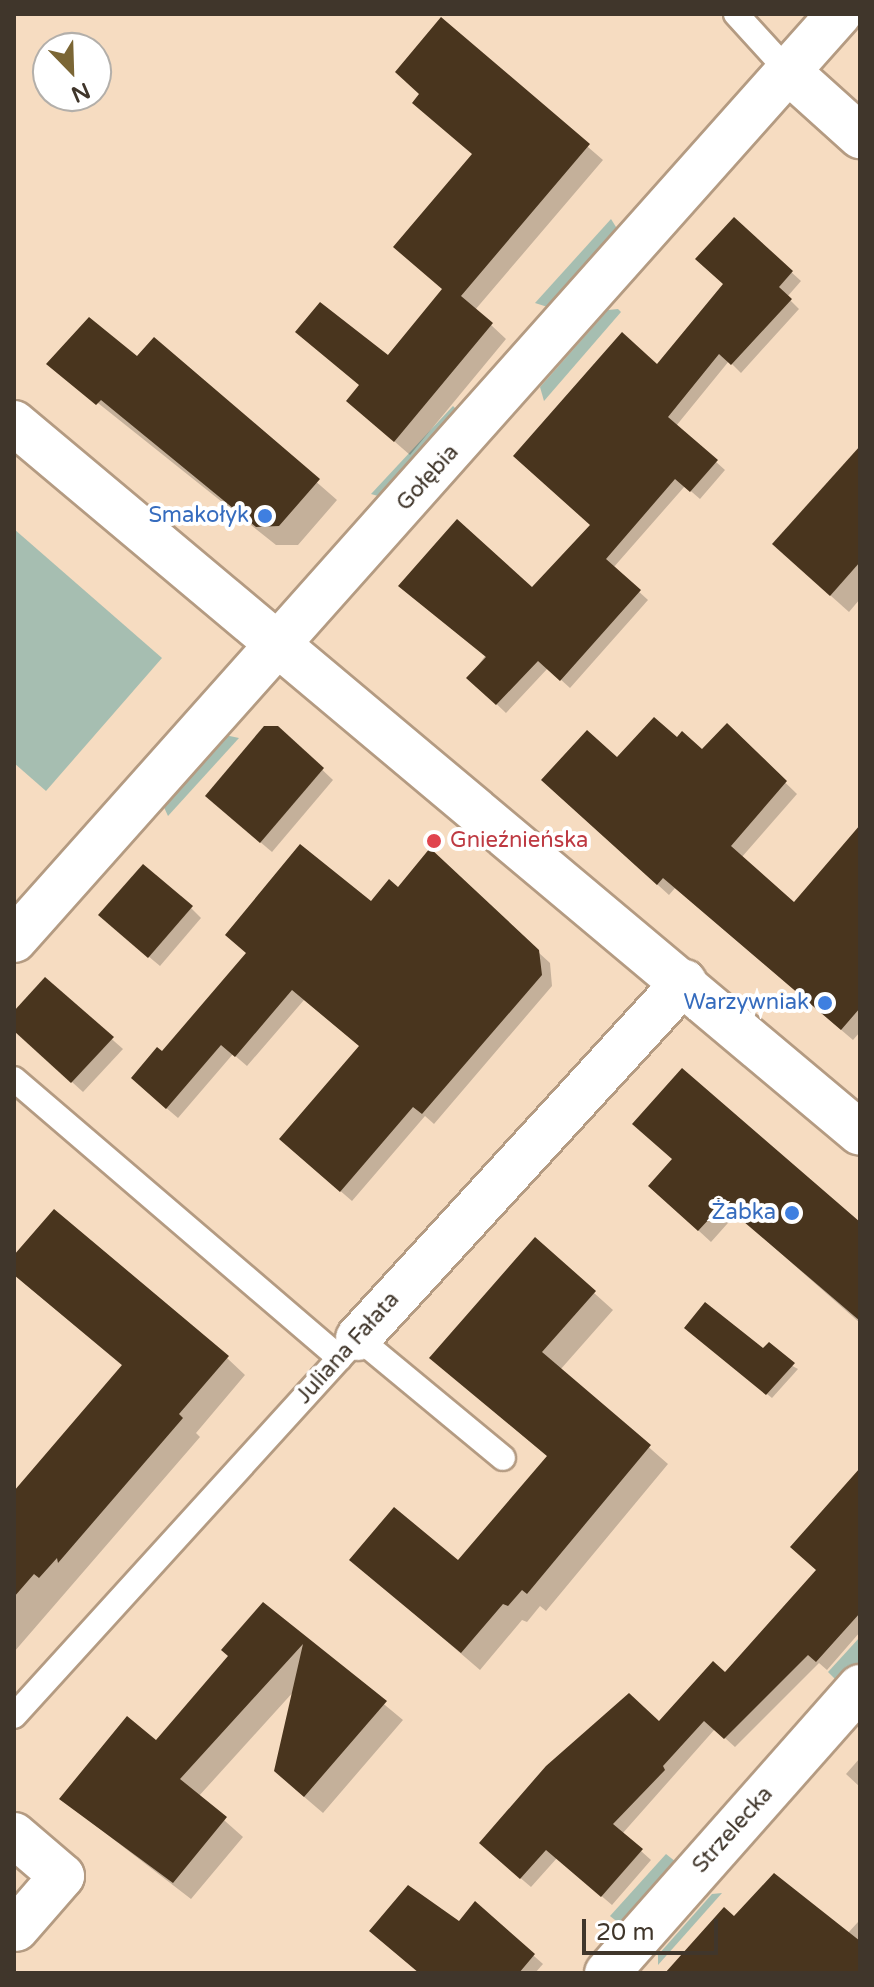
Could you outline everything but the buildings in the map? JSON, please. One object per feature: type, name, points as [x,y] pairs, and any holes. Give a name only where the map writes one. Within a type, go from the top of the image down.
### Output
[{"type":"street","name":"Gołębia","points":[[14,940],[839,14]]},
{"type":"street","points":[[789,72],[860,136]]},
{"type":"street","points":[[14,423],[684,982],[860,1133]]},
{"type":"street","name":"Juliana Fałata","points":[[349,1348],[684,982]]},
{"type":"street","name":"Strzelecka","points":[[607,1973],[860,1687]]},
{"type":"street","points":[[14,1835],[62,1876],[16,1929]]},
{"type":"lane","points":[[736,14],[789,72]]},
{"type":"lane","points":[[14,1079],[349,1348],[503,1458]]},
{"type":"lane","name":"Juliana Fałata","points":[[19,1699],[349,1348]]},
{"type":"green space","points":[[611,219],[621,235],[557,310],[535,303]]},
{"type":"green space","points":[[618,309],[621,312],[544,401],[540,387],[608,310]]},
{"type":"green space","points":[[453,406],[458,411],[385,498],[371,494]]},
{"type":"green space","points":[[14,529],[162,658],[46,791],[14,763]]},
{"type":"green space","points":[[225,735],[239,738],[168,816],[162,803]]},
{"type":"green space","points":[[860,1637],[860,1661],[840,1684],[828,1672]]},
{"type":"green space","points":[[666,1854],[676,1862],[630,1922],[620,1924],[610,1916]]},
{"type":"green space","points":[[722,1893],[658,1965],[658,1955],[712,1894]]},
{"type":"place","name":"Smakołyk","points":[[265,516]]},
{"type":"place","name":"Gnieźnieńska","points":[[434,841]]},
{"type":"place","name":"Warzywniak","points":[[825,1003]]},
{"type":"place","name":"Żabka","points":[[792,1213]]}]
